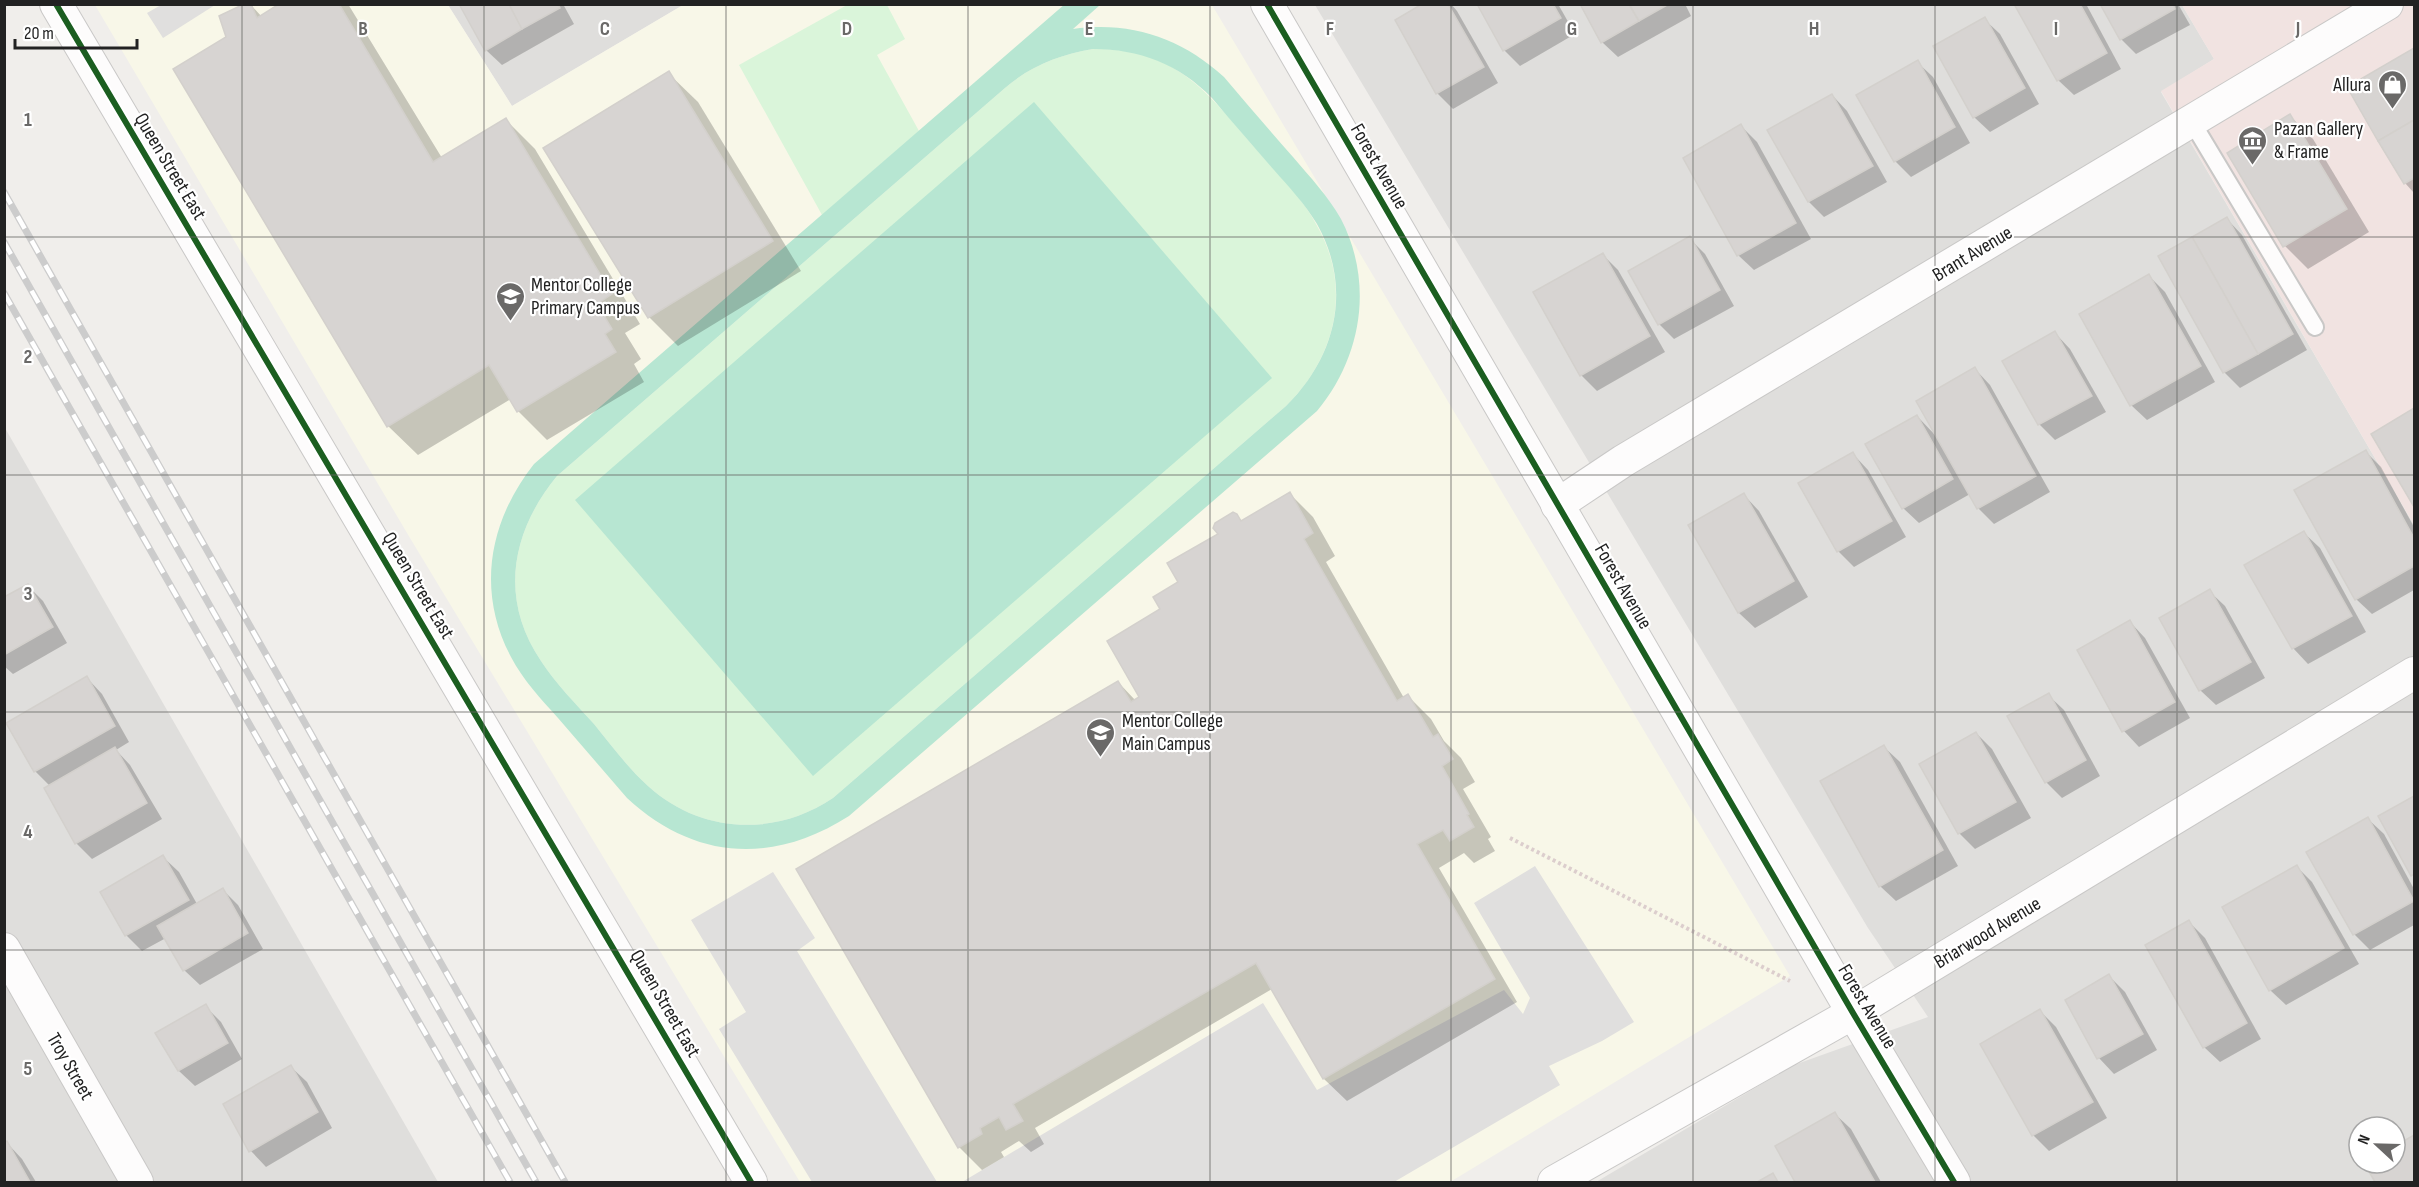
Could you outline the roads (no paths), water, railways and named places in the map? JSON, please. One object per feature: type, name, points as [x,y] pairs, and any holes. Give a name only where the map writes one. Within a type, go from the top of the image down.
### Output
[{"type":"street","name":"Queen Street East","points":[[56,4],[752,1182]]},
{"type":"street","name":"Forest Avenue","points":[[1267,4],[1853,1013],[1954,1182]]},
{"type":"street","name":"Brant Avenue","points":[[1557,504],[1623,461],[2387,4]]},
{"type":"street","name":"Briarwood Avenue","points":[[1554,1182],[1853,1013],[2415,673]]},
{"type":"street","name":"Troy Street","points":[[4,949],[137,1182]]},
{"type":"lane","points":[[2192,122],[2314,327]]},
{"type":"railway","points":[[4,192],[565,1182]]},
{"type":"railway","points":[[4,242],[536,1182]]},
{"type":"railway","points":[[4,293],[510,1182]]},
{"type":"place","name":"Allura","points":[[2392,110]]},
{"type":"place","name":"Pazan Gallery & Frame","points":[[2253,166]]},
{"type":"place","name":"Mentor College Primary Campus","points":[[510,322]]},
{"type":"place","name":"Mentor College Main Campus","points":[[1101,758]]}]
